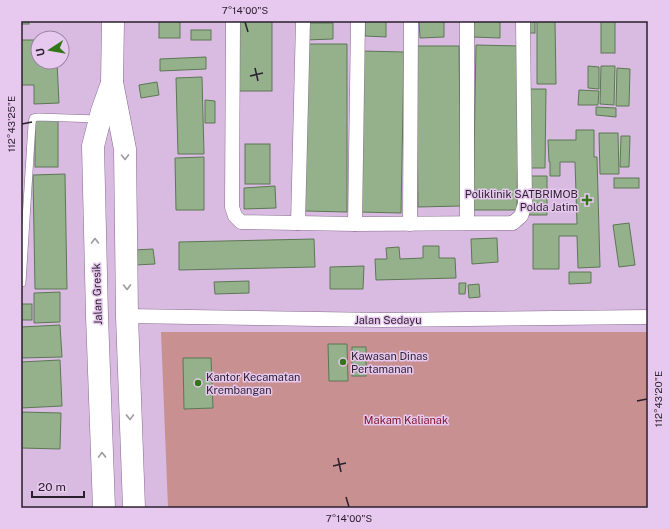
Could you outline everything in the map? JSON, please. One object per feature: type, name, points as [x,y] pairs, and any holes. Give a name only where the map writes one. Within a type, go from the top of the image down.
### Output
[{"type":"highway","name":"Jalan Gresik","points":[[104,508],[93,146],[110,119],[113,21]]},
{"type":"highway","name":"Jalan Gresik","points":[[110,119],[125,149],[127,316],[134,508]]},
{"type":"street","points":[[233,21],[232,207],[235,216],[241,222],[298,224],[513,223],[521,216],[525,204],[523,21]]},
{"type":"street","points":[[298,224],[303,21]]},
{"type":"street","points":[[356,224],[358,21]]},
{"type":"street","points":[[410,224],[411,21]]},
{"type":"street","points":[[467,21],[467,223]]},
{"type":"street","name":"Jalan Sedayu","points":[[127,316],[382,320],[648,317]]},
{"type":"lane","points":[[22,283],[33,118],[110,119]]},
{"type":"green space","name":"Makam Kalianak","points":[[161,332],[648,332],[648,508],[168,508]]},
{"type":"building","points":[[21,21],[29,21],[29,24],[21,24]]},
{"type":"building","points":[[159,21],[180,21],[180,38],[159,38]]},
{"type":"building","points":[[239,21],[272,21],[272,91],[239,91]]},
{"type":"building","points":[[365,21],[386,21],[386,37],[365,36]]},
{"type":"building","points":[[419,21],[444,21],[444,37],[420,38]]},
{"type":"building","points":[[474,21],[500,21],[500,38],[473,37]]},
{"type":"building","points":[[524,21],[535,21],[535,33],[524,33]]},
{"type":"building","points":[[537,21],[555,21],[556,84],[537,84]]},
{"type":"building","points":[[601,21],[615,21],[615,53],[601,53]]},
{"type":"building","points":[[307,23],[333,23],[333,39],[306,40]]},
{"type":"building","points":[[191,30],[211,30],[211,40],[191,40]]},
{"type":"building","points":[[21,40],[30,40],[30,70],[57,70],[59,103],[34,104],[34,85],[21,85]]},
{"type":"building","points":[[305,44],[347,44],[347,212],[305,211]]},
{"type":"building","points":[[476,45],[519,46],[517,210],[473,210]]},
{"type":"building","points":[[416,46],[459,46],[461,206],[418,207]]},
{"type":"building","points":[[362,51],[404,52],[401,213],[359,212]]},
{"type":"building","points":[[206,57],[206,69],[160,71],[160,59]]},
{"type":"building","points":[[588,66],[599,67],[599,89],[588,88]]},
{"type":"building","points":[[601,66],[615,66],[614,105],[600,104]]},
{"type":"building","points":[[617,68],[630,69],[629,106],[616,106]]},
{"type":"building","points":[[202,77],[204,154],[178,154],[176,78]]},
{"type":"building","points":[[157,82],[159,95],[141,98],[139,85]]},
{"type":"building","points":[[528,89],[546,89],[545,168],[527,168]]},
{"type":"building","points":[[579,90],[599,91],[598,105],[578,105]]},
{"type":"building","points":[[205,100],[215,101],[215,123],[205,123]]},
{"type":"building","points":[[596,107],[616,108],[616,117],[596,115]]},
{"type":"building","points":[[35,120],[58,120],[58,167],[35,167]]},
{"type":"building","name":"Poliklinik SATBRIMOB Polda Jatim","points":[[576,130],[594,130],[594,157],[597,157],[600,267],[578,268],[577,236],[559,236],[559,269],[533,269],[533,224],[577,224],[575,162],[560,162],[560,176],[550,176],[548,140],[576,140]]},
{"type":"building","points":[[599,133],[618,133],[619,174],[600,174]]},
{"type":"building","points":[[621,136],[630,136],[629,167],[620,167]]},
{"type":"building","points":[[245,144],[270,144],[270,184],[245,184]]},
{"type":"building","points":[[204,157],[204,210],[176,210],[175,158]]},
{"type":"building","points":[[65,174],[67,289],[35,289],[33,175]]},
{"type":"building","points":[[530,176],[547,176],[547,215],[529,215]]},
{"type":"building","points":[[614,178],[639,178],[639,188],[614,188]]},
{"type":"building","points":[[275,186],[276,208],[244,209],[244,188]]},
{"type":"building","points":[[629,223],[635,265],[619,267],[613,225]]},
{"type":"building","points":[[497,238],[498,262],[472,264],[471,239]]},
{"type":"building","points":[[314,239],[315,267],[179,270],[179,242]]},
{"type":"building","points":[[423,246],[439,246],[439,258],[455,258],[456,278],[376,280],[375,259],[387,259],[386,248],[399,247],[400,259],[423,258]]},
{"type":"building","points":[[153,249],[155,264],[135,265],[134,250]]},
{"type":"building","points":[[364,266],[363,289],[330,289],[330,267]]},
{"type":"building","points":[[569,272],[591,272],[591,283],[569,284]]},
{"type":"building","points":[[249,281],[249,293],[215,294],[214,282]]},
{"type":"building","points":[[459,283],[466,283],[465,294],[459,294]]},
{"type":"building","points":[[479,284],[480,297],[469,298],[468,285]]},
{"type":"building","points":[[60,292],[60,322],[34,323],[34,293]]},
{"type":"building","points":[[21,304],[32,304],[32,320],[21,320]]},
{"type":"building","points":[[60,325],[62,357],[21,358],[21,327]]},
{"type":"building","points":[[328,344],[347,344],[348,381],[329,381]]},
{"type":"building","points":[[352,347],[366,347],[366,376],[352,376]]},
{"type":"building","name":"Kantor Kecamatan Krembangan","points":[[183,358],[211,358],[213,408],[184,409]]},
{"type":"building","points":[[60,360],[62,406],[21,408],[21,362]]},
{"type":"building","points":[[21,412],[61,413],[60,449],[21,448]]},
{"type":"place","name":"Poliklinik SATBRIMOB Polda Jatim","points":[[587,200]]},
{"type":"place","name":"Kawasan Dinas Pertamanan","points":[[343,362]]},
{"type":"place","name":"Kantor Kecamatan Krembangan","points":[[198,383]]}]
